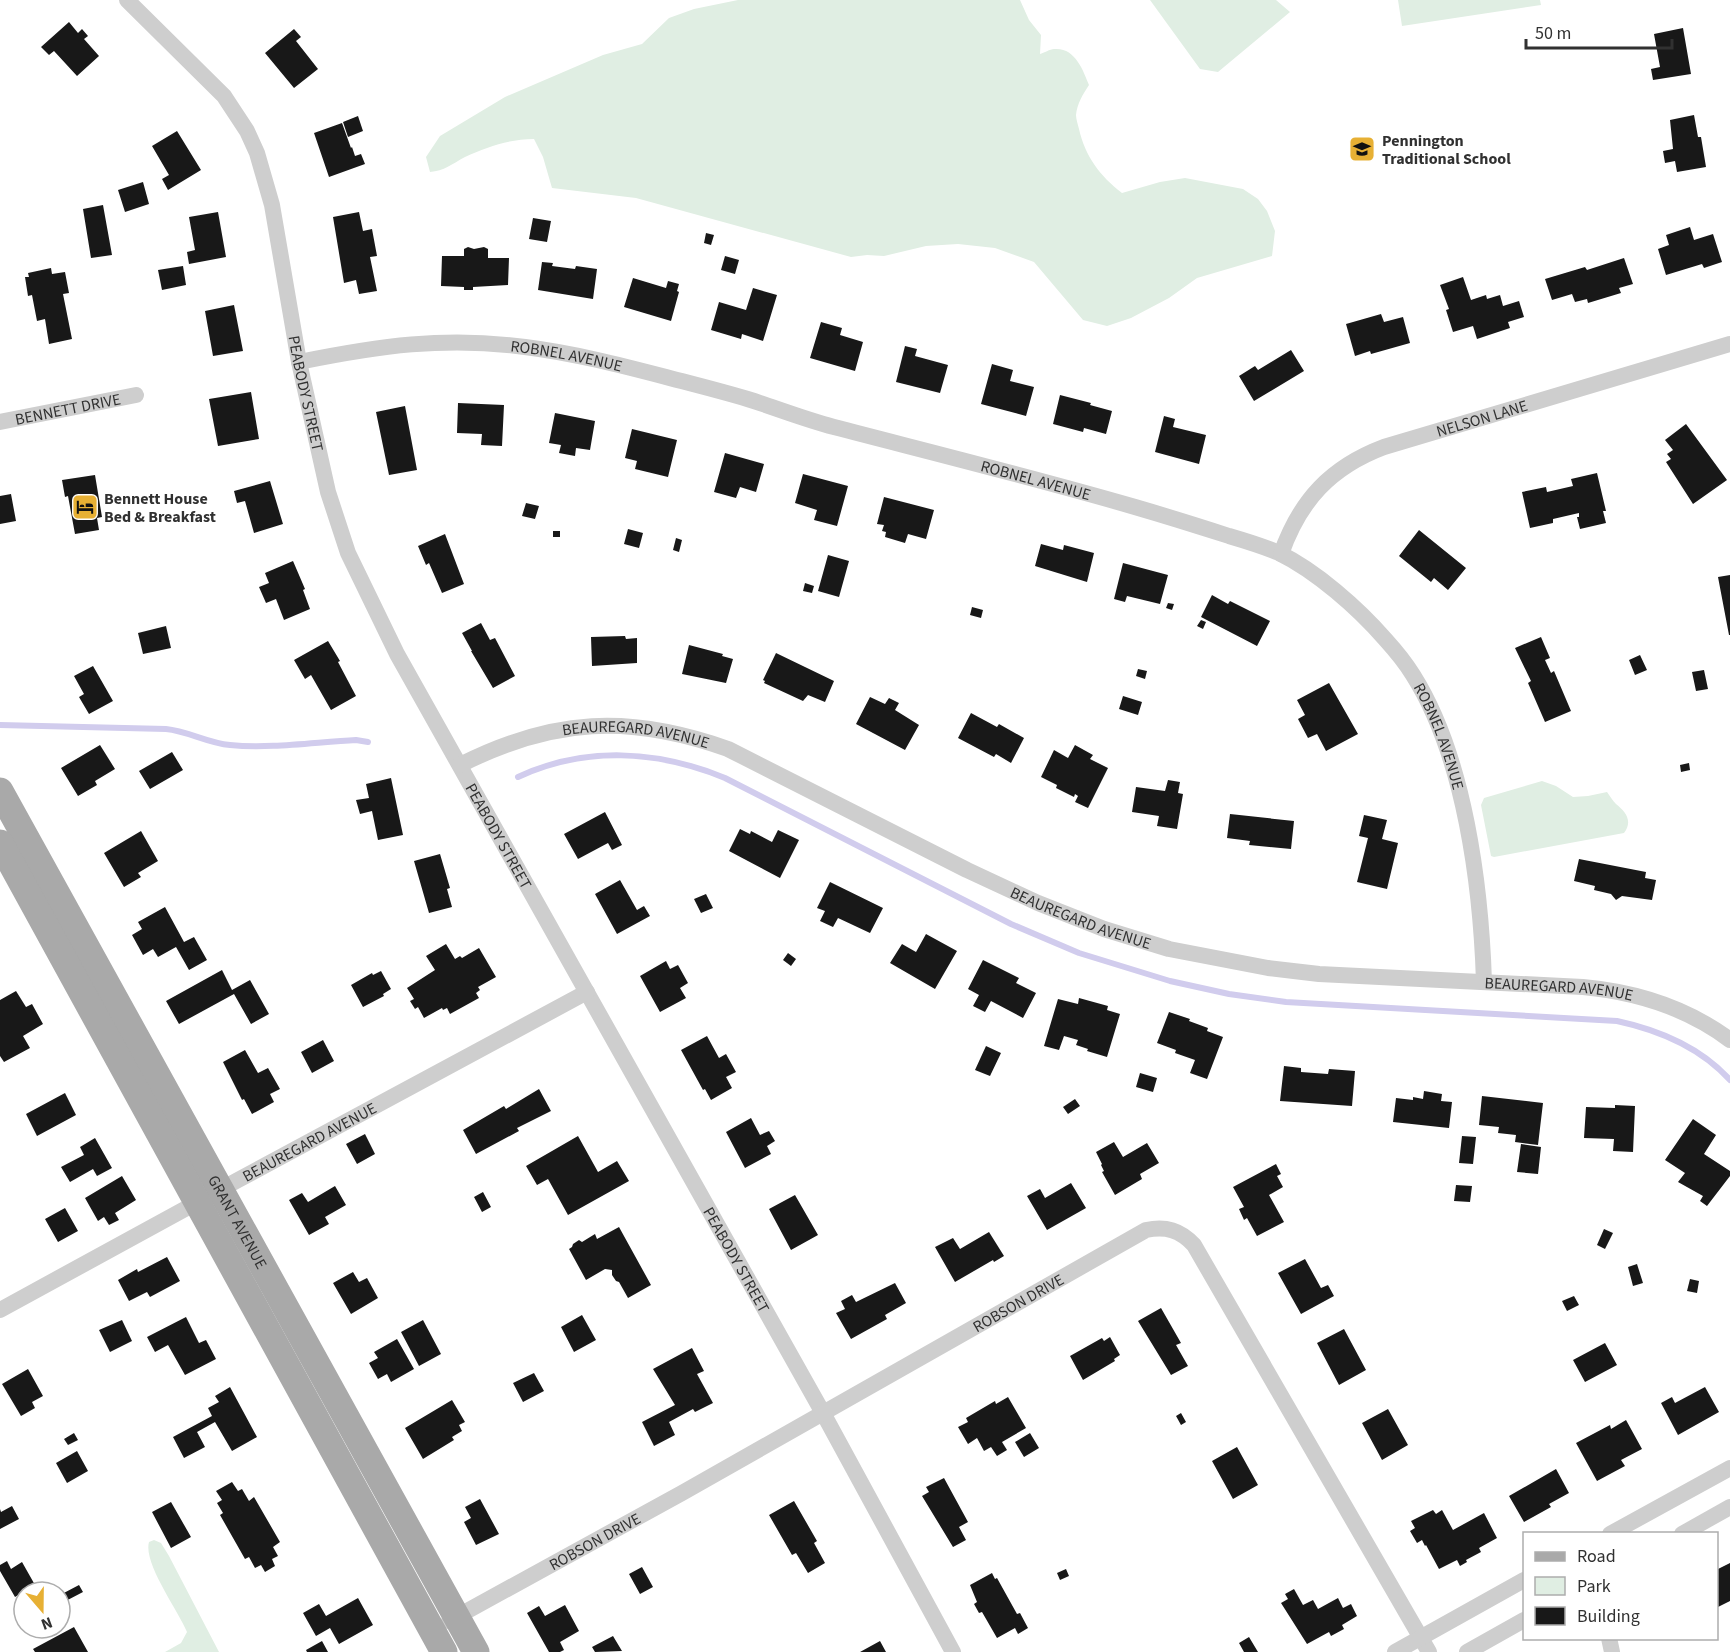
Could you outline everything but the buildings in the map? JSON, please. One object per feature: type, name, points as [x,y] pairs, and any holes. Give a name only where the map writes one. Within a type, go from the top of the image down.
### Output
[{"type":"main road","name":"GRANT AVENUE","points":[[0,791],[438,1641]]},
{"type":"main road","name":"GRANT AVENUE","points":[[0,843],[476,1652]]},
{"type":"street","name":"PEABODY STREET","points":[[128,0],[212,81],[247,131],[257,153],[272,206],[299,362],[328,492],[348,553],[397,654],[823,1413],[953,1652]]},
{"type":"street","name":"ROBNEL AVENUE","points":[[299,362],[378,348],[429,342],[526,346],[580,357],[752,400],[824,425],[1165,515],[1281,554],[1306,569],[1360,614],[1384,638],[1412,672],[1424,694],[1442,734],[1457,783],[1466,827],[1483,943],[1484,982]]},
{"type":"street","name":"NELSON LANE","points":[[1281,554],[1296,518],[1312,495],[1340,468],[1361,456],[1384,447],[1730,344]]},
{"type":"street","name":"BENNETT DRIVE","points":[[0,422],[136,395]]},
{"type":"street","name":"BEAUREGARD AVENUE","points":[[460,765],[497,746],[517,739],[578,727],[613,725],[653,728],[692,736],[728,749],[967,870],[1038,903],[1104,929],[1169,949],[1268,968],[1319,974],[1618,990],[1678,1009],[1714,1028],[1730,1040]]},
{"type":"street","name":"BEAUREGARD AVENUE","points":[[0,1310],[587,992]]},
{"type":"street","name":"ROBSON DRIVE","points":[[438,1641],[457,1617],[1146,1230],[1160,1227],[1175,1230],[1187,1237],[1194,1245],[1425,1645]]},
{"type":"street","points":[[1612,1532],[1730,1468]]},
{"type":"street","points":[[1684,1532],[1730,1507]]},
{"type":"street","points":[[1395,1652],[1425,1645],[1523,1582]]},
{"type":"street","points":[[1467,1652],[1523,1621]]},
{"type":"green space","points":[[738,0],[1020,0],[1029,20],[1041,35],[1040,54],[1061,49],[1073,56],[1084,73],[1089,85],[1079,103],[1077,120],[1089,157],[1107,180],[1122,193],[1160,182],[1185,178],[1243,189],[1258,199],[1267,211],[1275,231],[1272,256],[1197,278],[1169,298],[1131,318],[1107,326],[1083,320],[1034,262],[995,248],[958,244],[926,246],[884,256],[851,257],[636,198],[552,188],[543,157],[534,139],[516,140],[490,147],[444,169],[430,172],[426,157],[440,136],[505,97],[603,55],[642,44],[669,18],[694,9]]},
{"type":"green space","points":[[1150,0],[1276,0],[1290,12],[1218,72],[1200,69]]},
{"type":"green space","points":[[1398,0],[1540,0],[1541,5],[1402,26]]},
{"type":"green space","points":[[1542,781],[1556,786],[1573,797],[1607,792],[1623,810],[1628,821],[1627,829],[1624,833],[1491,856],[1481,805],[1484,798]]},
{"type":"green space","points":[[154,1540],[161,1543],[169,1556],[219,1652],[165,1652],[181,1643],[187,1632],[151,1562],[149,1542]]},
{"type":"waterway","points":[[0,725],[166,729],[222,744],[245,746],[356,740],[368,742]]},
{"type":"waterway","points":[[518,777],[543,767],[595,756],[621,755],[674,762],[725,778],[1011,924],[1079,953],[1170,981],[1229,994],[1286,1002],[1617,1021],[1664,1035],[1678,1042],[1706,1059],[1730,1080]]},
{"type":"place","name":"Pennington Traditional School","points":[[1362,149]]},
{"type":"place","name":"Bennett House Bed & Breakfast","points":[[85,507]]}]
